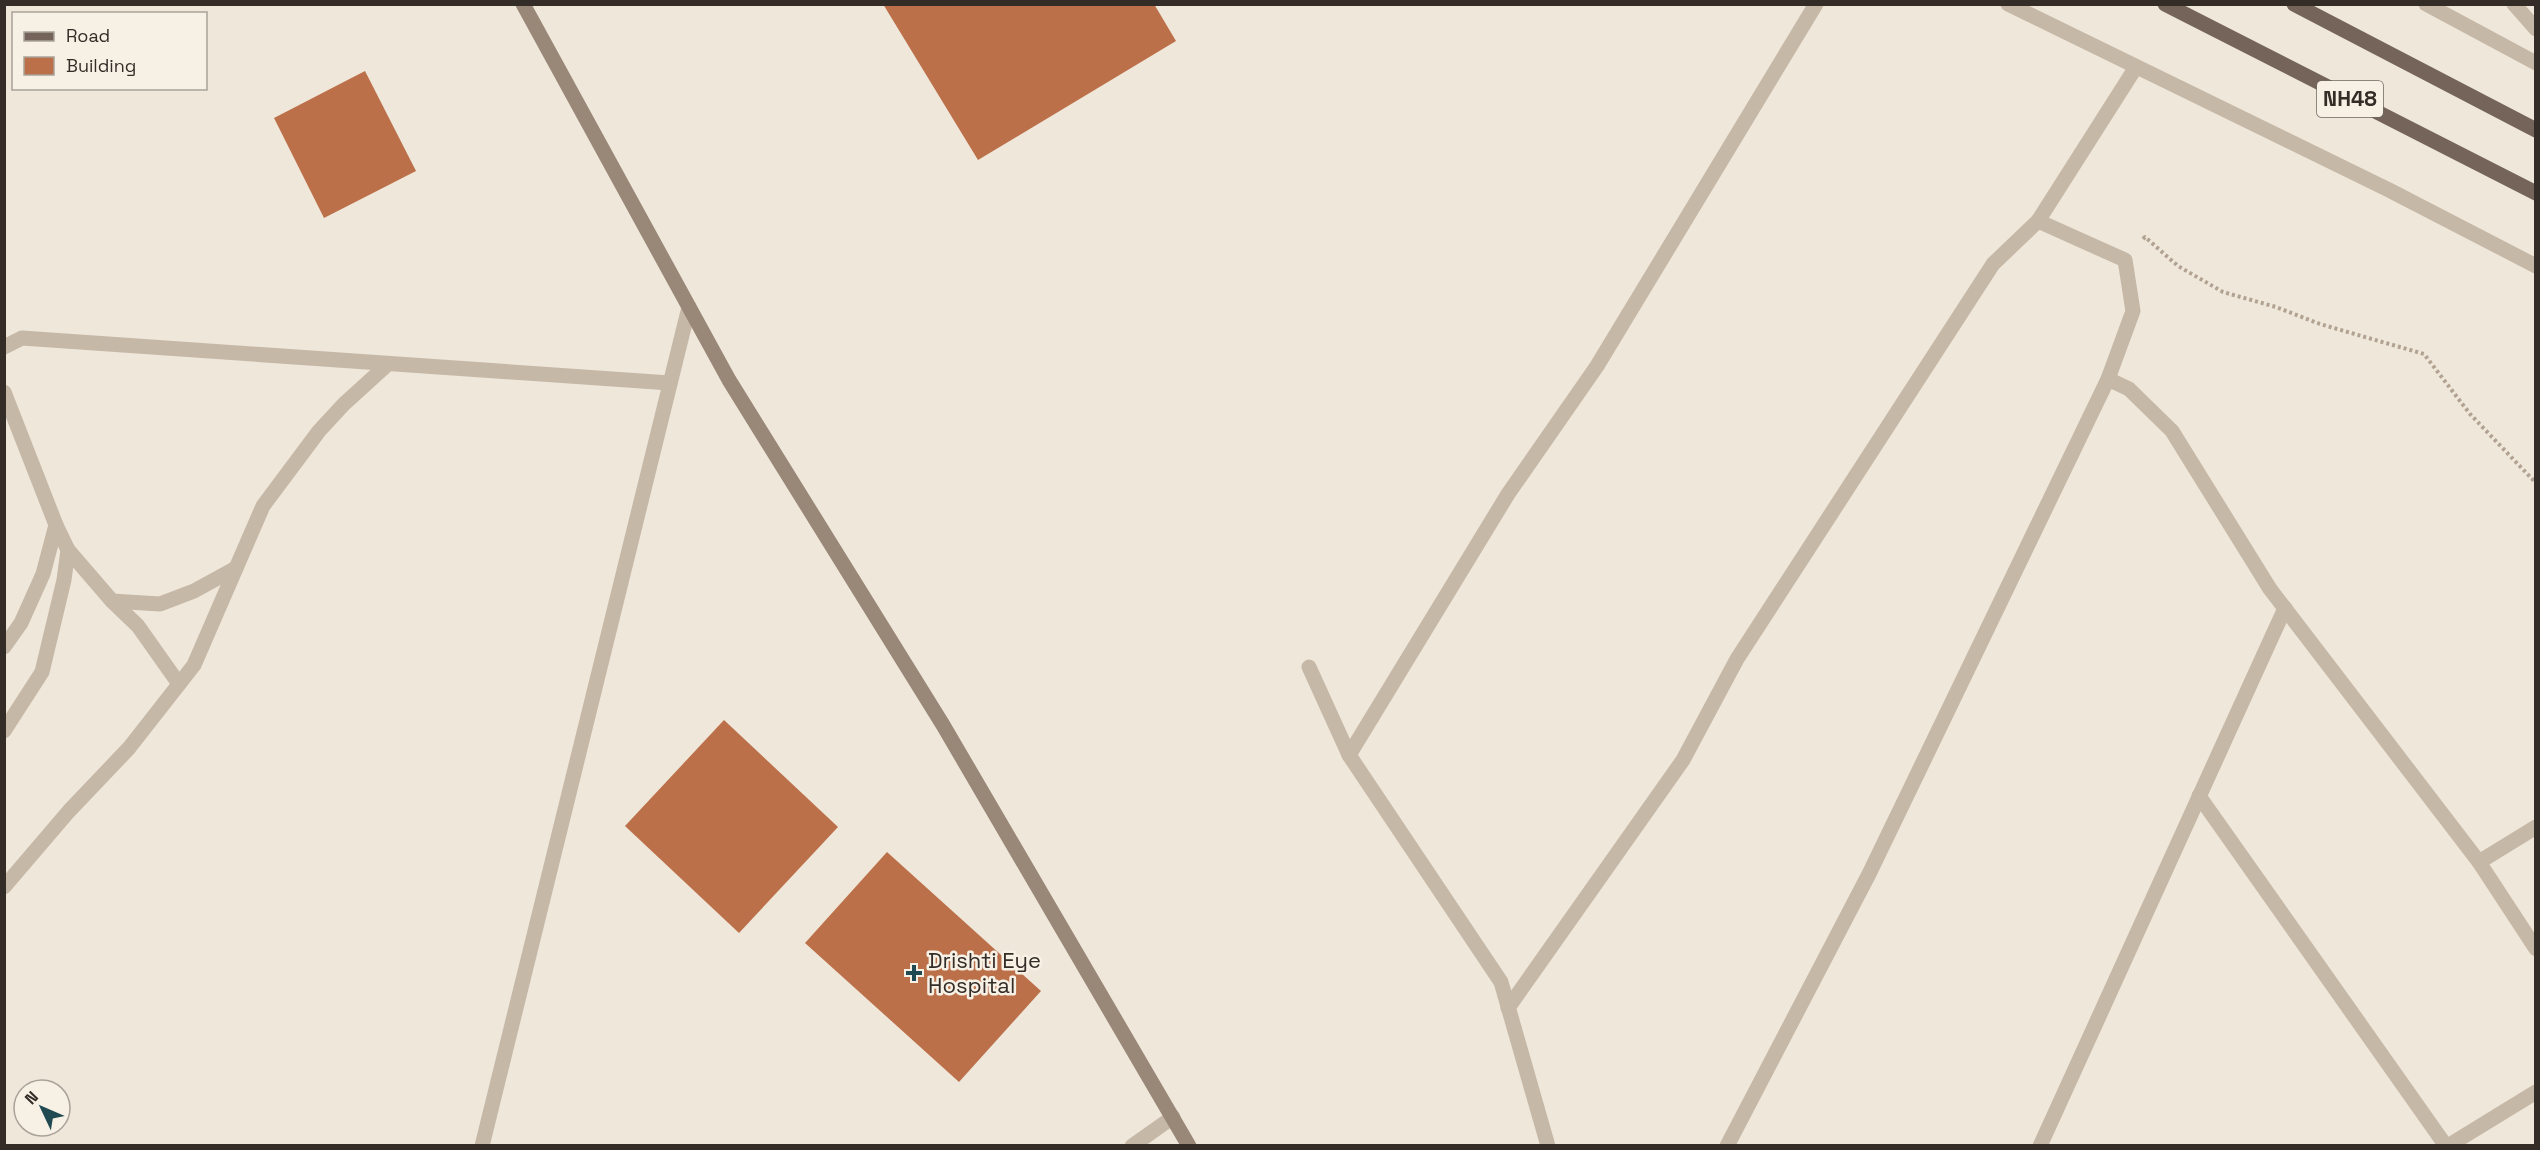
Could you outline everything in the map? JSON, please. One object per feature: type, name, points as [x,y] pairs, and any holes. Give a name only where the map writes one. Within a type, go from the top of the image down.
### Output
[{"type":"main road","points":[[523,4],[729,380],[943,725],[1189,1146]]},
{"type":"main road","name":"NH48","points":[[2165,4],[2535,193]]},
{"type":"main road","name":"NH48","points":[[2294,4],[2535,130]]},
{"type":"street","points":[[1349,755],[1508,494],[1597,366],[1815,4]]},
{"type":"street","points":[[2008,4],[2389,190],[2535,266]]},
{"type":"street","points":[[2426,4],[2535,63]]},
{"type":"street","points":[[2514,4],[2535,29]]},
{"type":"street","points":[[1508,1008],[1683,760],[1737,659],[1993,264],[2038,221],[2136,67]]},
{"type":"street","points":[[1727,1146],[1869,874],[2108,379],[2133,311],[2126,260],[2038,221]]},
{"type":"street","points":[[482,1146],[689,307]]},
{"type":"street","points":[[5,346],[22,338],[670,383]]},
{"type":"street","points":[[4,887],[69,811],[129,748],[194,665],[263,506],[319,431],[344,404],[388,364]]},
{"type":"street","points":[[2108,379],[2129,389],[2172,431],[2270,588],[2480,862],[2535,949]]},
{"type":"street","points":[[4,392],[68,550],[112,601],[138,626],[179,684]]},
{"type":"street","points":[[4,647],[21,623],[43,574],[56,525]]},
{"type":"street","points":[[4,731],[42,672],[64,580],[68,550]]},
{"type":"street","points":[[112,601],[160,603],[194,591],[236,567]]},
{"type":"street","points":[[2040,1146],[2285,608]]},
{"type":"street","points":[[1309,667],[1349,755],[1500,982],[1548,1146]]},
{"type":"street","points":[[2199,796],[2447,1146],[2535,1092]]},
{"type":"street","points":[[2480,862],[2535,827]]},
{"type":"street","points":[[1132,1146],[1173,1117]]},
{"type":"path","points":[[2126,260],[2145,237],[2178,266],[2223,292],[2276,307],[2320,324],[2424,354],[2470,414],[2535,483]]},
{"type":"building","points":[[883,4],[1154,4],[1176,41],[978,160]]},
{"type":"building","points":[[365,71],[416,171],[324,218],[274,118]]},
{"type":"building","points":[[724,720],[838,827],[739,933],[625,826]]},
{"type":"building","points":[[887,852],[1041,991],[959,1082],[805,943]]},
{"type":"place","name":"Drishti Eye Hospital","points":[[914,973]]}]
